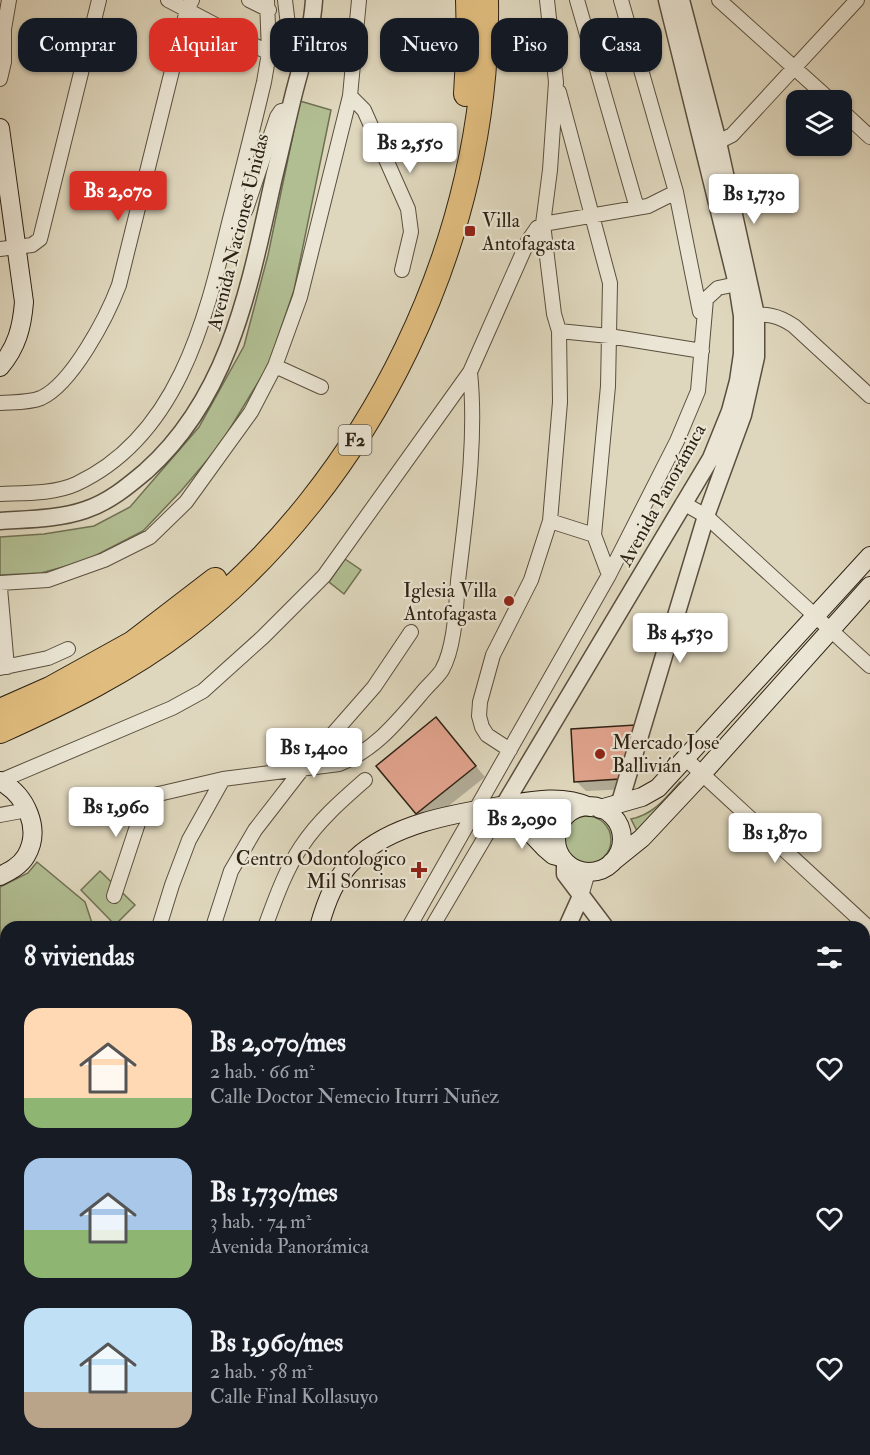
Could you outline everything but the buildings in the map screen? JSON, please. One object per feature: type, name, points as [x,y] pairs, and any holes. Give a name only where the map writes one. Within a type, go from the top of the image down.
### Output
[{"type":"highway","name":"F2","points":[[0,711],[50,689],[133,643],[224,573],[298,493],[350,422],[396,340],[439,238],[455,171],[466,95],[469,40],[468,0]]},
{"type":"highway","name":"F2","points":[[0,730],[99,683],[143,658],[185,627],[234,585],[276,543],[310,502],[361,430],[406,346],[452,239],[469,173],[481,98],[487,42],[486,0]]},
{"type":"main road","points":[[0,128],[8,248],[24,302],[22,325],[16,342],[0,367]]},
{"type":"main road","points":[[563,859],[556,838],[559,826],[572,811],[642,797],[658,788],[870,556]]},
{"type":"main road","points":[[504,805],[553,855],[576,869],[588,872],[601,870],[642,838],[870,586]]},
{"type":"main road","points":[[0,781],[16,792],[27,810],[33,833],[25,858],[15,869],[0,876]]},
{"type":"main road","points":[[321,921],[326,902],[338,879],[370,846],[425,822],[452,814],[556,799],[579,802],[611,815],[620,830],[621,848],[612,863]]},
{"type":"street","points":[[0,79],[4,62],[4,29],[9,0]]},
{"type":"street","points":[[8,248],[33,245],[40,239],[99,0]]},
{"type":"street","points":[[168,0],[187,3],[269,53]]},
{"type":"street","points":[[0,494],[51,491],[74,485],[112,463],[132,446],[162,406],[184,370],[213,289],[264,82],[269,53],[268,5],[249,0]]},
{"type":"street","points":[[285,0],[287,18]]},
{"type":"street","name":"Avenida Naciones Unidas","points":[[311,18],[314,0]]},
{"type":"street","points":[[0,583],[48,580],[104,560],[150,537],[169,520],[200,484],[251,412],[275,366],[300,297],[350,96],[359,0]]},
{"type":"street","points":[[547,0],[556,82],[610,283],[608,386],[594,535],[609,575]]},
{"type":"street","points":[[577,0],[637,208]]},
{"type":"street","points":[[621,0],[676,192],[702,323]]},
{"type":"street","name":"Avenida Panorámica","points":[[504,805],[711,458],[730,411],[742,354],[749,316],[737,284],[667,0]]},
{"type":"street","name":"Avenida Panorámica","points":[[620,802],[706,516],[743,415],[756,357],[718,142],[681,0]]},
{"type":"street","points":[[719,0],[819,90]]},
{"type":"street","points":[[718,142],[732,135],[857,0]]},
{"type":"street","points":[[0,403],[38,399],[59,386],[99,329],[111,305],[119,285],[187,3]]},
{"type":"street","name":"Avenida Naciones Unidas","points":[[0,521],[62,515],[85,510],[108,500],[159,459],[184,430],[210,389],[230,347],[247,297],[300,72]]},
{"type":"street","points":[[510,750],[487,735],[482,728],[479,716],[480,702],[493,655],[531,580],[550,521],[560,402],[559,332],[554,314],[543,224],[550,170],[556,82]]},
{"type":"street","points":[[350,96],[364,110],[408,209],[411,232],[402,270]]},
{"type":"street","points":[[227,232],[235,227],[246,208],[277,117],[281,111],[290,109]]},
{"type":"street","points":[[852,120],[870,137]]},
{"type":"street","points":[[0,781],[172,708],[203,692],[263,637],[324,576],[470,372],[528,242],[537,228],[543,224],[593,214],[648,206],[676,192]]},
{"type":"street","points":[[412,921],[609,575],[688,418],[698,391],[702,323],[706,299],[710,293],[725,285],[737,284]]},
{"type":"street","points":[[749,316],[766,314],[780,317],[794,326],[870,396]]},
{"type":"street","points":[[559,332],[609,336],[702,351]]},
{"type":"street","points":[[275,366],[321,387]]},
{"type":"street","points":[[114,896],[144,805],[150,796],[223,779],[339,764],[356,757],[372,746],[398,721],[441,671],[449,651],[464,528],[472,408],[470,372]]},
{"type":"street","points":[[683,503],[706,516],[870,666]]},
{"type":"street","points":[[550,521],[594,535]]},
{"type":"street","points":[[0,588],[3,668],[48,658],[68,649]]},
{"type":"street","points":[[215,921],[231,871],[255,830],[303,768],[374,687],[411,632]]},
{"type":"street","points":[[686,759],[861,921]]},
{"type":"street","points":[[161,921],[189,840],[223,779]]},
{"type":"street","points":[[267,921],[278,891],[301,846],[336,805],[364,780]]},
{"type":"street","points":[[436,921],[504,805]]},
{"type":"street","points":[[0,815],[27,810]]},
{"type":"street","points":[[563,859],[565,874],[600,921]]},
{"type":"street","points":[[570,921],[581,896],[588,872]]},
{"type":"green space","points":[[300,101],[331,110],[294,290],[268,366],[220,445],[143,531],[85,561],[41,573],[0,575],[0,537],[44,534],[94,526],[130,507],[199,427],[244,346],[268,255]]},
{"type":"green space","points":[[345,559],[361,570],[344,594],[329,582]]},
{"type":"green space","points":[[680,782],[682,784],[639,835],[631,819],[652,810]]},
{"type":"green space","points":[[571,801],[556,824],[553,851],[524,821],[521,808]]},
{"type":"green space","points":[[587,816],[604,823],[611,840],[604,857],[587,864],[570,857],[563,840],[570,823]]},
{"type":"green space","points":[[37,862],[85,902],[91,921],[0,921],[0,887],[28,873]]},
{"type":"green space","points":[[100,871],[135,905],[119,921],[111,921],[81,890]]},
{"type":"place","name":"Villa Antofagasta","points":[[470,231]]},
{"type":"place","name":"Iglesia Villa Antofagasta","points":[[509,601]]},
{"type":"place","name":"Mercado Jose Ballivián","points":[[600,754]]},
{"type":"place","name":"Centro Odontologico Mil Sonrisas","points":[[419,870]]}]
